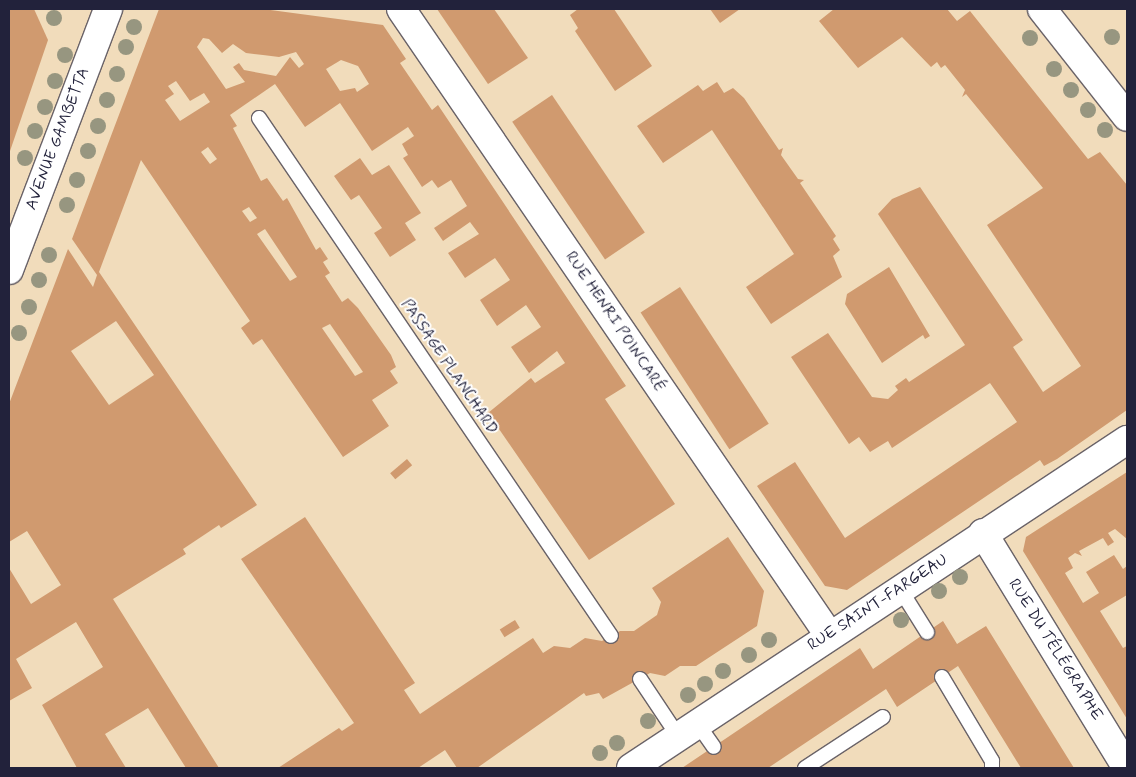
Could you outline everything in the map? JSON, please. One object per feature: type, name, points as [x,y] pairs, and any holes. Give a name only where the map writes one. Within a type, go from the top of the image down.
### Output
[{"type":"street","name":"AVENUE GAMBETTA","points":[[9,270],[108,9]]},
{"type":"street","name":"RUE HENRI POINCARÉ","points":[[401,9],[829,636]]},
{"type":"street","points":[[1042,9],[1127,117]]},
{"type":"street","name":"RUE SAINT-FARGEAU","points":[[631,768],[983,533],[1127,440]]},
{"type":"street","name":"RUE DU TÉLÉGRAPHE","points":[[983,533],[1127,768]]},
{"type":"lane","name":"PASSAGE PLANCHARD","points":[[259,118],[611,636]]},
{"type":"lane","points":[[900,589],[928,632]]},
{"type":"lane","points":[[942,677],[992,761],[992,768]]},
{"type":"lane","points":[[640,679],[688,730],[714,747]]},
{"type":"lane","points":[[805,768],[884,717]]},
{"type":"building","points":[[9,9],[34,9],[48,40],[9,154]]},
{"type":"building","points":[[159,9],[263,9],[383,25],[406,59],[400,63],[432,110],[438,105],[626,386],[605,399],[675,504],[589,560],[488,413],[531,378],[535,383],[565,363],[557,351],[529,373],[511,347],[541,327],[526,305],[497,326],[480,300],[510,280],[502,268],[495,258],[465,278],[448,253],[479,234],[470,222],[443,241],[434,228],[467,206],[451,180],[438,188],[432,180],[422,187],[403,158],[408,155],[402,144],[414,136],[408,127],[372,151],[340,103],[305,127],[275,84],[230,115],[237,126],[233,128],[261,181],[267,178],[283,201],[287,198],[316,250],[320,247],[328,259],[323,262],[330,273],[325,276],[342,302],[348,298],[358,308],[391,355],[396,367],[390,371],[398,383],[372,400],[389,426],[343,457],[262,339],[253,345],[241,328],[250,321],[141,160],[99,272],[257,505],[221,528],[219,525],[183,549],[186,554],[113,599],[219,768],[186,768],[148,708],[105,734],[126,768],[77,768],[42,705],[103,667],[76,622],[16,659],[32,688],[9,701],[9,568],[31,604],[61,585],[27,531],[9,542],[9,404],[68,249],[93,287],[97,275],[72,239]],"holes":[[[203,38],[209,39],[222,53],[233,44],[246,53],[279,57],[296,52],[304,64],[299,68],[290,57],[276,76],[244,70],[239,63],[233,67],[245,82],[226,89],[197,47]],[[341,60],[358,66],[369,84],[357,92],[355,88],[340,91],[326,69]],[[176,81],[190,101],[204,93],[210,102],[180,121],[165,100],[174,94],[168,86]],[[208,147],[217,159],[210,164],[201,152]],[[249,207],[257,218],[250,222],[242,211]],[[265,229],[297,277],[290,281],[257,234]],[[116,321],[154,375],[109,405],[71,351]],[[330,324],[363,372],[355,376],[322,328]]]},
{"type":"building","points":[[437,9],[494,9],[528,58],[488,84]]},
{"type":"building","points":[[578,9],[614,9],[652,66],[615,91],[575,31],[578,28],[570,15]]},
{"type":"building","points":[[710,9],[740,9],[720,23]]},
{"type":"building","points":[[834,9],[947,9],[957,21],[970,11],[1088,159],[1100,152],[1127,185],[1127,410],[1057,459],[1044,466],[1040,460],[847,590],[825,586],[757,486],[795,462],[845,538],[1017,422],[990,383],[892,448],[888,441],[870,452],[859,437],[849,444],[791,357],[828,333],[872,397],[888,399],[898,390],[895,386],[906,378],[909,382],[965,345],[878,214],[892,199],[920,187],[1023,340],[1013,347],[1043,392],[1081,366],[987,225],[1043,188],[966,94],[962,97],[965,90],[945,65],[941,68],[937,62],[931,67],[902,37],[858,68],[819,21]]},
{"type":"building","points":[[717,82],[724,93],[733,88],[744,98],[779,150],[783,148],[781,155],[798,179],[804,180],[800,183],[836,236],[833,239],[840,250],[833,256],[842,277],[771,324],[746,287],[794,254],[712,130],[663,163],[637,126],[698,85],[703,91]]},
{"type":"building","points":[[552,95],[645,233],[605,259],[512,122]]},
{"type":"building","points":[[360,158],[372,175],[389,165],[421,213],[405,223],[416,240],[390,257],[374,233],[382,228],[359,195],[351,200],[334,176]]},
{"type":"building","points":[[889,267],[930,336],[925,339],[923,335],[882,363],[845,304],[847,294]]},
{"type":"building","points":[[680,287],[769,424],[729,449],[641,313]]},
{"type":"building","points":[[407,459],[412,465],[395,479],[390,473]]},
{"type":"building","points":[[1127,472],[1127,539],[1115,529],[1108,533],[1114,542],[1108,546],[1103,538],[1079,551],[1082,556],[1075,553],[1068,558],[1073,568],[1065,573],[1083,603],[1099,593],[1086,572],[1114,555],[1123,569],[1127,566],[1127,595],[1100,611],[1123,648],[1127,646],[1127,719],[1023,551],[1026,537]]},
{"type":"building","points":[[305,517],[415,683],[404,690],[420,714],[533,638],[543,653],[554,646],[570,648],[585,638],[602,641],[620,631],[634,631],[657,615],[661,602],[652,588],[728,537],[764,591],[757,626],[696,666],[680,666],[665,676],[650,673],[603,699],[599,693],[586,696],[584,693],[477,768],[457,768],[445,750],[418,768],[278,768],[339,728],[342,731],[354,723],[241,559]]},
{"type":"building","points":[[515,620],[520,628],[505,637],[500,630]]},
{"type":"building","points":[[943,621],[957,644],[986,626],[1074,768],[1021,768],[958,666],[897,707],[886,689],[768,768],[682,768],[860,648],[873,669]]}]
